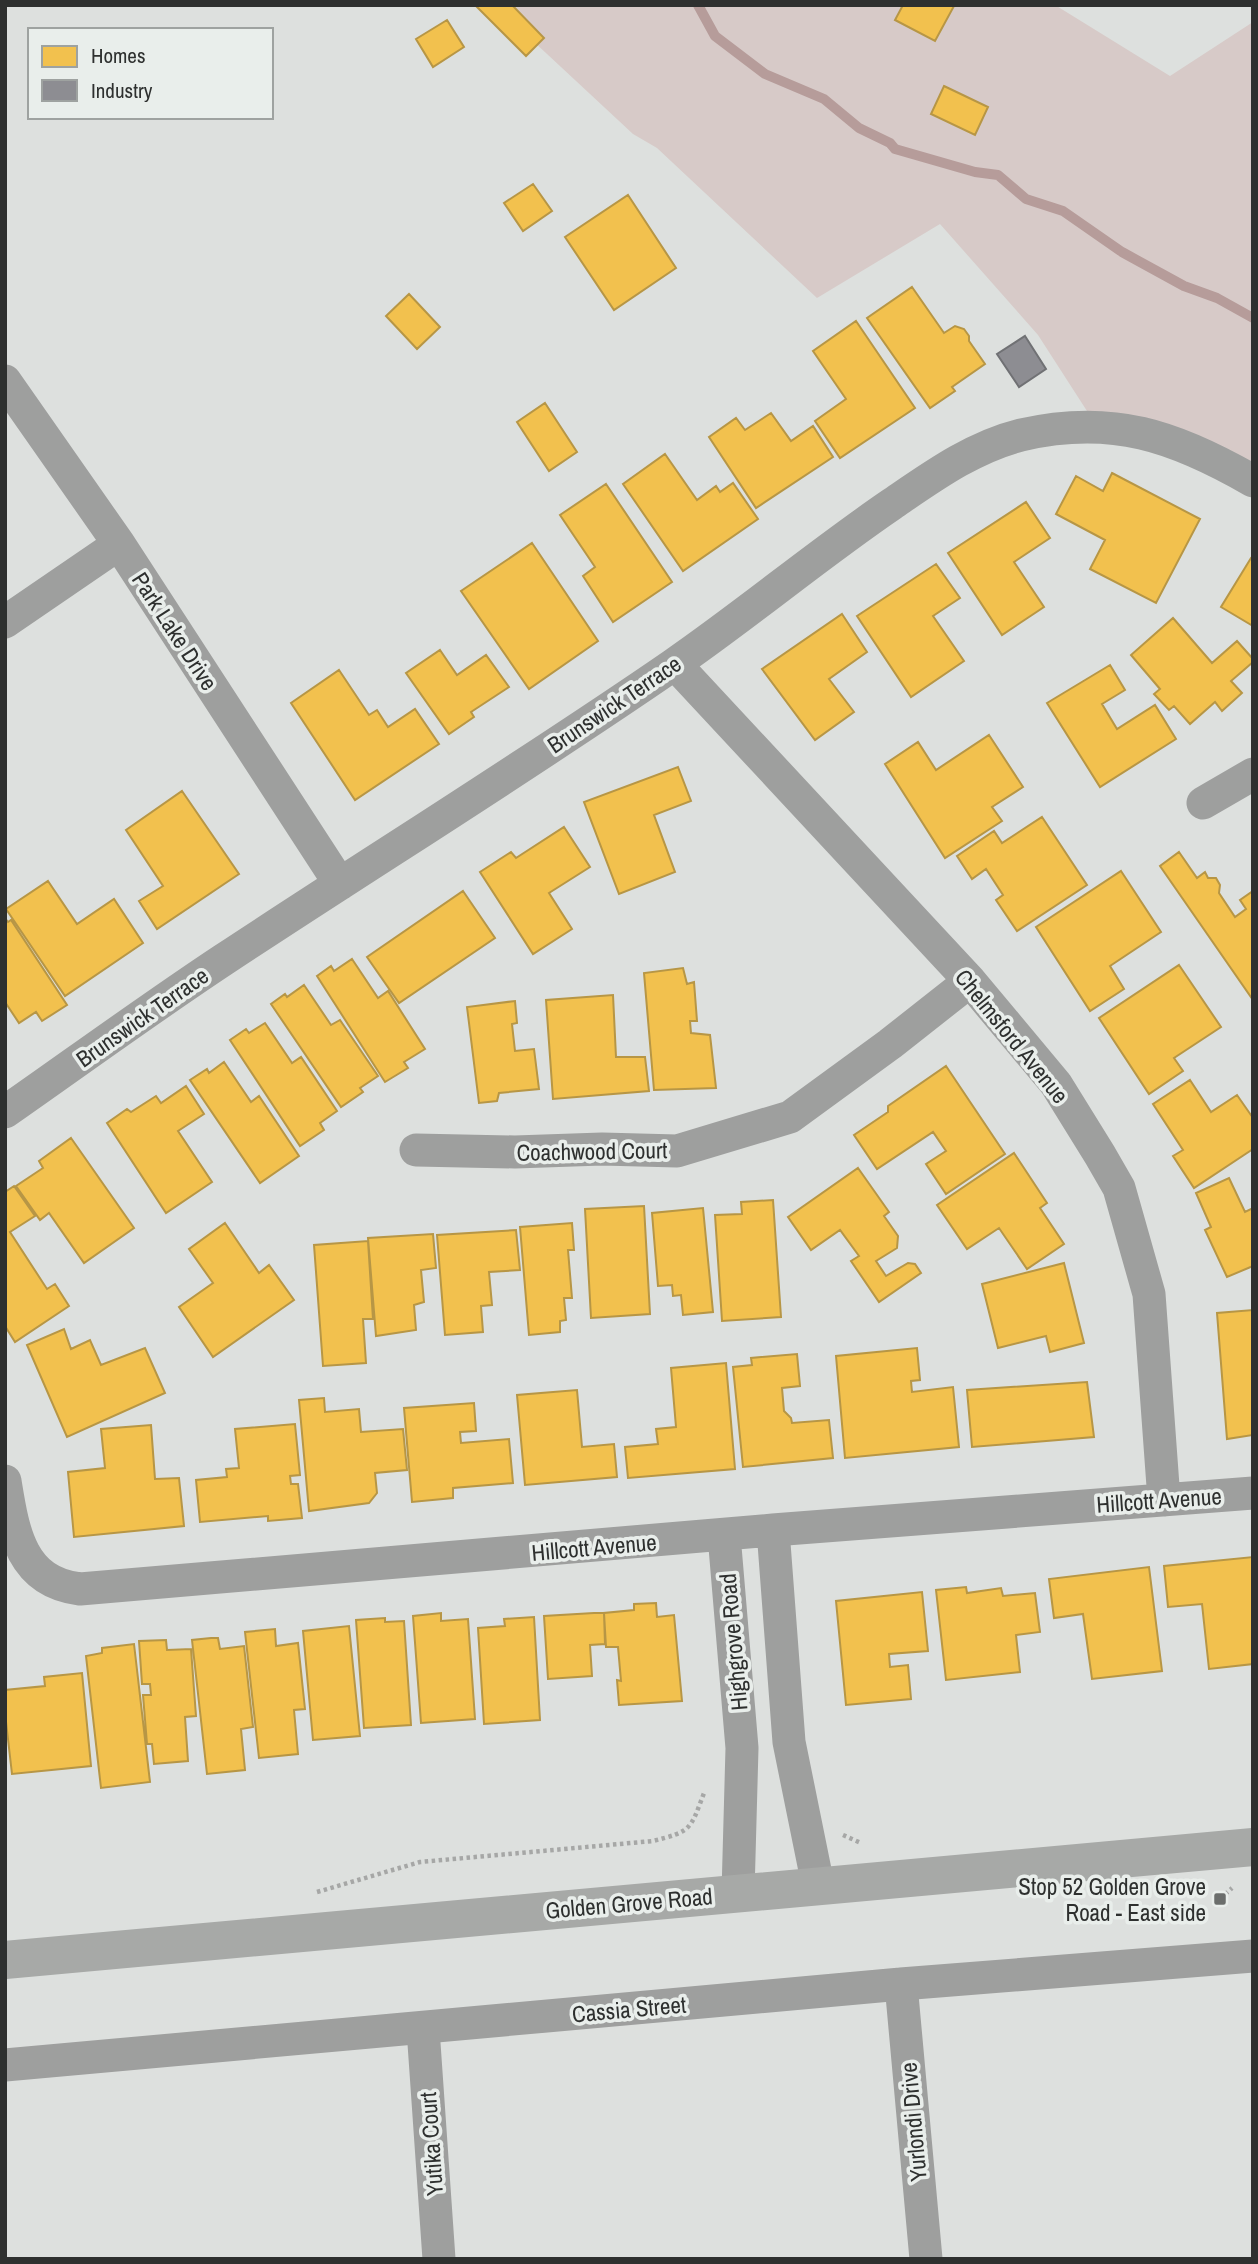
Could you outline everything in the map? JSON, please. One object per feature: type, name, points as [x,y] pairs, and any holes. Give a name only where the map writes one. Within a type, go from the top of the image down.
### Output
[{"type":"main road","name":"Golden Grove Road","points":[[5,1960],[1253,1847]]},
{"type":"street","name":"Park Lake Drive","points":[[5,381],[119,544],[340,884]]},
{"type":"street","name":"Brunswick Terrace","points":[[5,1112],[220,962],[513,773],[675,664],[866,522],[946,467],[979,449],[1019,436],[1096,425],[1142,432],[1181,444],[1253,481]]},
{"type":"street","points":[[5,622],[119,544]]},
{"type":"street","name":"Chelmsford Avenue","points":[[675,664],[970,981],[1056,1084],[1119,1188],[1149,1294],[1164,1500]]},
{"type":"street","points":[[1203,803],[1252,777]]},
{"type":"street","name":"Coachwood Court","points":[[416,1150],[677,1151],[790,1117],[970,981]]},
{"type":"street","name":"Hillcott Avenue","points":[[5,1481],[15,1536],[23,1553],[43,1576],[55,1583],[80,1589],[773,1530],[1253,1493]]},
{"type":"street","name":"Highgrove Road","points":[[773,1530],[789,1742],[818,1885]]},
{"type":"street","name":"Highgrove Road","points":[[724,1535],[742,1748],[738,1893]]},
{"type":"street","points":[[742,1748],[789,1742]]},
{"type":"street","name":"Cassia Street","points":[[5,2065],[901,1984],[1253,1956]]},
{"type":"street","name":"Yurlondi Drive","points":[[901,1984],[926,2259]]},
{"type":"street","name":"Yutika Court","points":[[422,2029],[439,2259]]},
{"type":"path","points":[[304,1895],[420,1862],[653,1841],[680,1834],[692,1825],[706,1788]]},
{"type":"shaded area","points":[[481,5],[1055,5],[1170,76],[1253,22],[1253,481],[1096,425],[1038,335],[940,224],[817,298],[657,148],[633,134],[518,27]]},
{"type":"building: Homes","points":[[512,5],[544,38],[526,56],[477,7]]},
{"type":"building: Homes","points":[[903,5],[954,6],[935,41],[895,20]]},
{"type":"building: Homes","points":[[447,20],[464,47],[433,67],[416,39]]},
{"type":"building: Homes","points":[[944,86],[988,107],[975,135],[931,114]]},
{"type":"building: Homes","points":[[533,184],[552,211],[523,231],[504,203]]},
{"type":"building: Homes","points":[[628,195],[676,268],[614,310],[565,237]]},
{"type":"building: Homes","points":[[912,287],[944,333],[955,326],[964,329],[985,364],[952,387],[955,391],[930,408],[867,318]]},
{"type":"building: Homes","points":[[409,294],[440,327],[417,349],[386,316]]},
{"type":"building: Homes","points":[[856,321],[915,408],[840,458],[815,421],[846,399],[813,351]]},
{"type":"building: Homes","points":[[545,403],[577,452],[549,471],[517,422]]},
{"type":"building: Homes","points":[[771,413],[791,441],[813,426],[833,457],[756,508],[709,437],[736,418],[745,430]]},
{"type":"building: Homes","points":[[665,454],[697,500],[716,486],[720,492],[733,483],[758,519],[683,571],[623,484]]},
{"type":"building: Homes","points":[[1112,473],[1200,519],[1156,603],[1090,569],[1105,540],[1056,514],[1076,476],[1103,491]]},
{"type":"building: Homes","points":[[606,484],[672,582],[613,622],[583,576],[595,567],[560,515]]},
{"type":"building: Homes","points":[[1026,502],[1050,538],[1014,562],[1044,607],[1002,635],[948,553]]},
{"type":"building: Homes","points":[[532,543],[598,641],[529,689],[461,591]]},
{"type":"building: Homes","points":[[1251,558],[1253,559],[1253,626],[1221,607]]},
{"type":"building: Homes","points":[[936,564],[960,598],[933,616],[964,661],[911,697],[857,616]]},
{"type":"building: Homes","points":[[842,614],[867,652],[829,679],[854,712],[815,740],[762,669]]},
{"type":"building: Homes","points":[[1173,618],[1212,663],[1237,641],[1253,659],[1253,662],[1231,681],[1242,693],[1222,711],[1215,702],[1190,724],[1174,706],[1169,710],[1154,694],[1160,689],[1131,655]]},
{"type":"building: Homes","points":[[440,650],[457,675],[486,655],[509,687],[471,712],[474,717],[449,734],[406,673]]},
{"type":"building: Homes","points":[[1110,665],[1125,690],[1102,704],[1117,729],[1155,705],[1176,739],[1100,787],[1047,703]]},
{"type":"building: Homes","points":[[339,670],[369,715],[377,710],[388,727],[415,709],[439,744],[355,800],[291,703]]},
{"type":"building: Homes","points":[[989,735],[1023,787],[992,807],[1002,821],[945,858],[885,764],[918,742],[936,770]]},
{"type":"building: Homes","points":[[678,767],[691,801],[654,815],[675,872],[619,894],[584,802]]},
{"type":"building: Homes","points":[[182,791],[239,874],[157,929],[139,901],[163,886],[126,830]]},
{"type":"building: Homes","points":[[1042,817],[1087,885],[1017,931],[996,900],[1003,895],[986,869],[972,879],[957,856],[994,831],[1002,843]]},
{"type":"building: Homes","points":[[564,827],[590,867],[549,893],[572,929],[533,954],[480,872],[511,852],[516,858]]},
{"type":"building: Homes","points":[[1179,852],[1197,878],[1205,872],[1208,878],[1216,878],[1220,885],[1219,893],[1235,917],[1246,909],[1240,900],[1253,891],[1253,1000],[1160,866]]},
{"type":"building: Homes","points":[[1121,871],[1161,932],[1110,966],[1124,989],[1090,1011],[1036,927]]},
{"type":"building: Homes","points":[[48,881],[77,924],[114,899],[143,943],[65,996],[6,909]]},
{"type":"building: Homes","points":[[463,891],[495,938],[399,1003],[367,957]]},
{"type":"building: Homes","points":[[5,918],[8,922],[11,920],[67,1005],[42,1021],[36,1012],[19,1023],[5,1002]]},
{"type":"building: Homes","points":[[352,959],[378,998],[388,991],[425,1049],[404,1062],[408,1068],[385,1082],[317,976],[331,966],[334,971]]},
{"type":"building: Homes","points":[[1179,965],[1221,1027],[1174,1058],[1183,1071],[1149,1094],[1099,1018]]},
{"type":"building: Homes","points":[[683,968],[687,984],[694,982],[697,1021],[690,1021],[691,1033],[710,1035],[716,1088],[654,1090],[644,973]]},
{"type":"building: Homes","points":[[304,985],[331,1025],[340,1020],[378,1076],[360,1088],[363,1092],[341,1107],[271,1004]]},
{"type":"building: Homes","points":[[613,995],[616,1057],[645,1057],[649,1091],[553,1099],[546,1000]]},
{"type":"building: Homes","points":[[515,1001],[517,1023],[512,1024],[515,1051],[534,1049],[539,1089],[499,1093],[497,1101],[479,1103],[467,1007]]},
{"type":"building: Homes","points":[[265,1023],[292,1063],[301,1057],[337,1111],[320,1123],[324,1130],[300,1146],[230,1040],[246,1029],[249,1033]]},
{"type":"building: Homes","points":[[224,1062],[251,1102],[259,1096],[299,1156],[260,1183],[190,1080],[207,1069],[209,1073]]},
{"type":"building: Homes","points":[[946,1066],[1005,1154],[946,1194],[926,1164],[946,1151],[933,1132],[877,1169],[854,1135],[888,1112],[888,1106]]},
{"type":"building: Homes","points":[[1190,1080],[1211,1112],[1237,1095],[1253,1118],[1253,1149],[1194,1188],[1173,1156],[1183,1150],[1153,1104]]},
{"type":"building: Homes","points":[[186,1086],[204,1114],[178,1131],[212,1182],[166,1213],[107,1123],[127,1109],[131,1112],[156,1096],[161,1103]]},
{"type":"building: Homes","points":[[71,1138],[134,1228],[84,1263],[49,1213],[40,1220],[16,1186],[43,1168],[39,1161]]},
{"type":"building: Homes","points":[[1014,1153],[1047,1203],[1040,1208],[1064,1244],[1027,1269],[999,1228],[967,1249],[937,1205]]},
{"type":"building: Homes","points":[[858,1168],[889,1212],[884,1216],[898,1236],[897,1248],[876,1261],[886,1276],[908,1263],[915,1264],[921,1273],[879,1302],[851,1261],[859,1256],[840,1230],[811,1250],[788,1217]]},
{"type":"building: Homes","points":[[1229,1178],[1245,1212],[1253,1208],[1253,1266],[1227,1277],[1205,1230],[1211,1227],[1196,1193]]},
{"type":"building: Homes","points":[[14,1186],[35,1216],[10,1232],[47,1289],[55,1284],[69,1306],[15,1342],[5,1326],[5,1192]]},
{"type":"building: Homes","points":[[773,1200],[781,1317],[722,1321],[715,1215],[742,1214],[741,1202]]},
{"type":"building: Homes","points":[[644,1206],[650,1314],[591,1318],[585,1209]]},
{"type":"building: Homes","points":[[703,1208],[713,1312],[683,1315],[681,1295],[673,1296],[672,1285],[658,1286],[652,1213]]},
{"type":"building: Homes","points":[[225,1223],[259,1273],[269,1265],[294,1300],[213,1357],[179,1307],[213,1283],[189,1249]]},
{"type":"building: Homes","points":[[572,1223],[574,1250],[568,1250],[572,1298],[564,1298],[566,1320],[560,1321],[560,1332],[529,1335],[520,1227]]},
{"type":"building: Homes","points":[[516,1230],[520,1270],[489,1272],[492,1305],[481,1306],[483,1332],[445,1335],[437,1235]]},
{"type":"building: Homes","points":[[433,1234],[436,1268],[421,1270],[424,1302],[414,1305],[416,1330],[376,1336],[368,1238]]},
{"type":"building: Homes","points":[[368,1241],[373,1319],[363,1319],[366,1363],[323,1366],[314,1245]]},
{"type":"building: Homes","points":[[1064,1263],[1084,1343],[1050,1352],[1046,1336],[998,1348],[982,1284]]},
{"type":"building: Homes","points":[[1253,1310],[1253,1435],[1227,1439],[1217,1313]]},
{"type":"building: Homes","points":[[64,1329],[71,1349],[90,1340],[101,1365],[145,1348],[165,1393],[67,1437],[27,1345]]},
{"type":"building: Homes","points":[[917,1348],[920,1380],[911,1381],[912,1392],[953,1387],[959,1447],[845,1458],[836,1356]]},
{"type":"building: Homes","points":[[797,1354],[800,1386],[782,1388],[784,1411],[792,1423],[829,1420],[833,1458],[743,1467],[733,1367],[752,1365],[751,1358]]},
{"type":"building: Homes","points":[[726,1363],[735,1469],[628,1478],[625,1447],[658,1444],[656,1429],[676,1427],[671,1368]]},
{"type":"building: Homes","points":[[1087,1382],[1094,1437],[972,1447],[967,1390]]},
{"type":"building: Homes","points":[[577,1390],[582,1447],[614,1444],[617,1477],[525,1485],[517,1395]]},
{"type":"building: Homes","points":[[324,1398],[325,1412],[359,1409],[361,1432],[403,1429],[407,1470],[375,1473],[377,1493],[369,1503],[309,1511],[299,1400]]},
{"type":"building: Homes","points":[[474,1403],[476,1431],[460,1432],[461,1443],[509,1439],[513,1483],[453,1488],[453,1498],[412,1502],[404,1408]]},
{"type":"building: Homes","points":[[295,1424],[300,1475],[290,1476],[291,1484],[298,1484],[302,1518],[268,1521],[268,1516],[200,1522],[196,1480],[227,1477],[226,1469],[239,1468],[235,1429]]},
{"type":"building: Homes","points":[[151,1425],[155,1479],[179,1478],[184,1526],[74,1537],[68,1472],[105,1468],[101,1429]]},
{"type":"building: Homes","points":[[1253,1557],[1253,1664],[1209,1669],[1202,1604],[1168,1607],[1164,1566]]},
{"type":"building: Homes","points":[[1149,1567],[1162,1671],[1092,1679],[1083,1614],[1054,1618],[1049,1579]]},
{"type":"building: Homes","points":[[966,1587],[967,1593],[1001,1588],[1003,1596],[1035,1593],[1040,1632],[1016,1635],[1020,1672],[946,1680],[936,1590]]},
{"type":"building: Homes","points":[[922,1592],[928,1651],[889,1654],[890,1667],[908,1665],[911,1699],[846,1705],[836,1601]]},
{"type":"building: Homes","points":[[656,1603],[657,1617],[674,1615],[682,1701],[619,1705],[617,1680],[621,1681],[618,1647],[606,1647],[604,1613],[634,1610],[634,1604]]},
{"type":"building: Homes","points":[[441,1613],[441,1621],[468,1619],[475,1719],[421,1723],[413,1616]]},
{"type":"building: Homes","points":[[604,1613],[605,1644],[590,1645],[592,1676],[548,1679],[544,1616]]},
{"type":"building: Homes","points":[[534,1617],[540,1720],[484,1724],[478,1628],[505,1626],[504,1619]]},
{"type":"building: Homes","points":[[385,1618],[385,1622],[404,1621],[411,1725],[364,1728],[356,1620]]},
{"type":"building: Homes","points":[[349,1626],[360,1736],[313,1740],[303,1631]]},
{"type":"building: Homes","points":[[275,1629],[276,1646],[298,1643],[305,1709],[294,1710],[298,1754],[259,1758],[245,1632]]},
{"type":"building: Homes","points":[[218,1638],[220,1649],[244,1646],[253,1727],[241,1729],[245,1770],[207,1774],[192,1640]]},
{"type":"building: Homes","points":[[166,1640],[167,1650],[191,1649],[196,1716],[185,1717],[188,1761],[154,1764],[152,1744],[147,1744],[143,1695],[151,1695],[150,1684],[142,1684],[139,1641]]},
{"type":"building: Homes","points":[[134,1644],[150,1782],[101,1788],[86,1656],[102,1653],[102,1648]]},
{"type":"building: Homes","points":[[82,1673],[91,1766],[12,1774],[5,1690],[45,1686],[44,1677]]},
{"type":"building: Industry","points":[[1025,336],[1046,369],[1019,387],[997,354]]},
{"type":"waterway","points":[[698,5],[715,36],[765,74],[824,99],[859,128],[890,143],[895,149],[975,172],[998,175],[1026,199],[1063,211],[1122,252],[1184,286],[1217,298],[1253,318]]},
{"type":"place","name":"Stop 52 Golden Grove Road - East side","points":[[1220,1899]]}]
